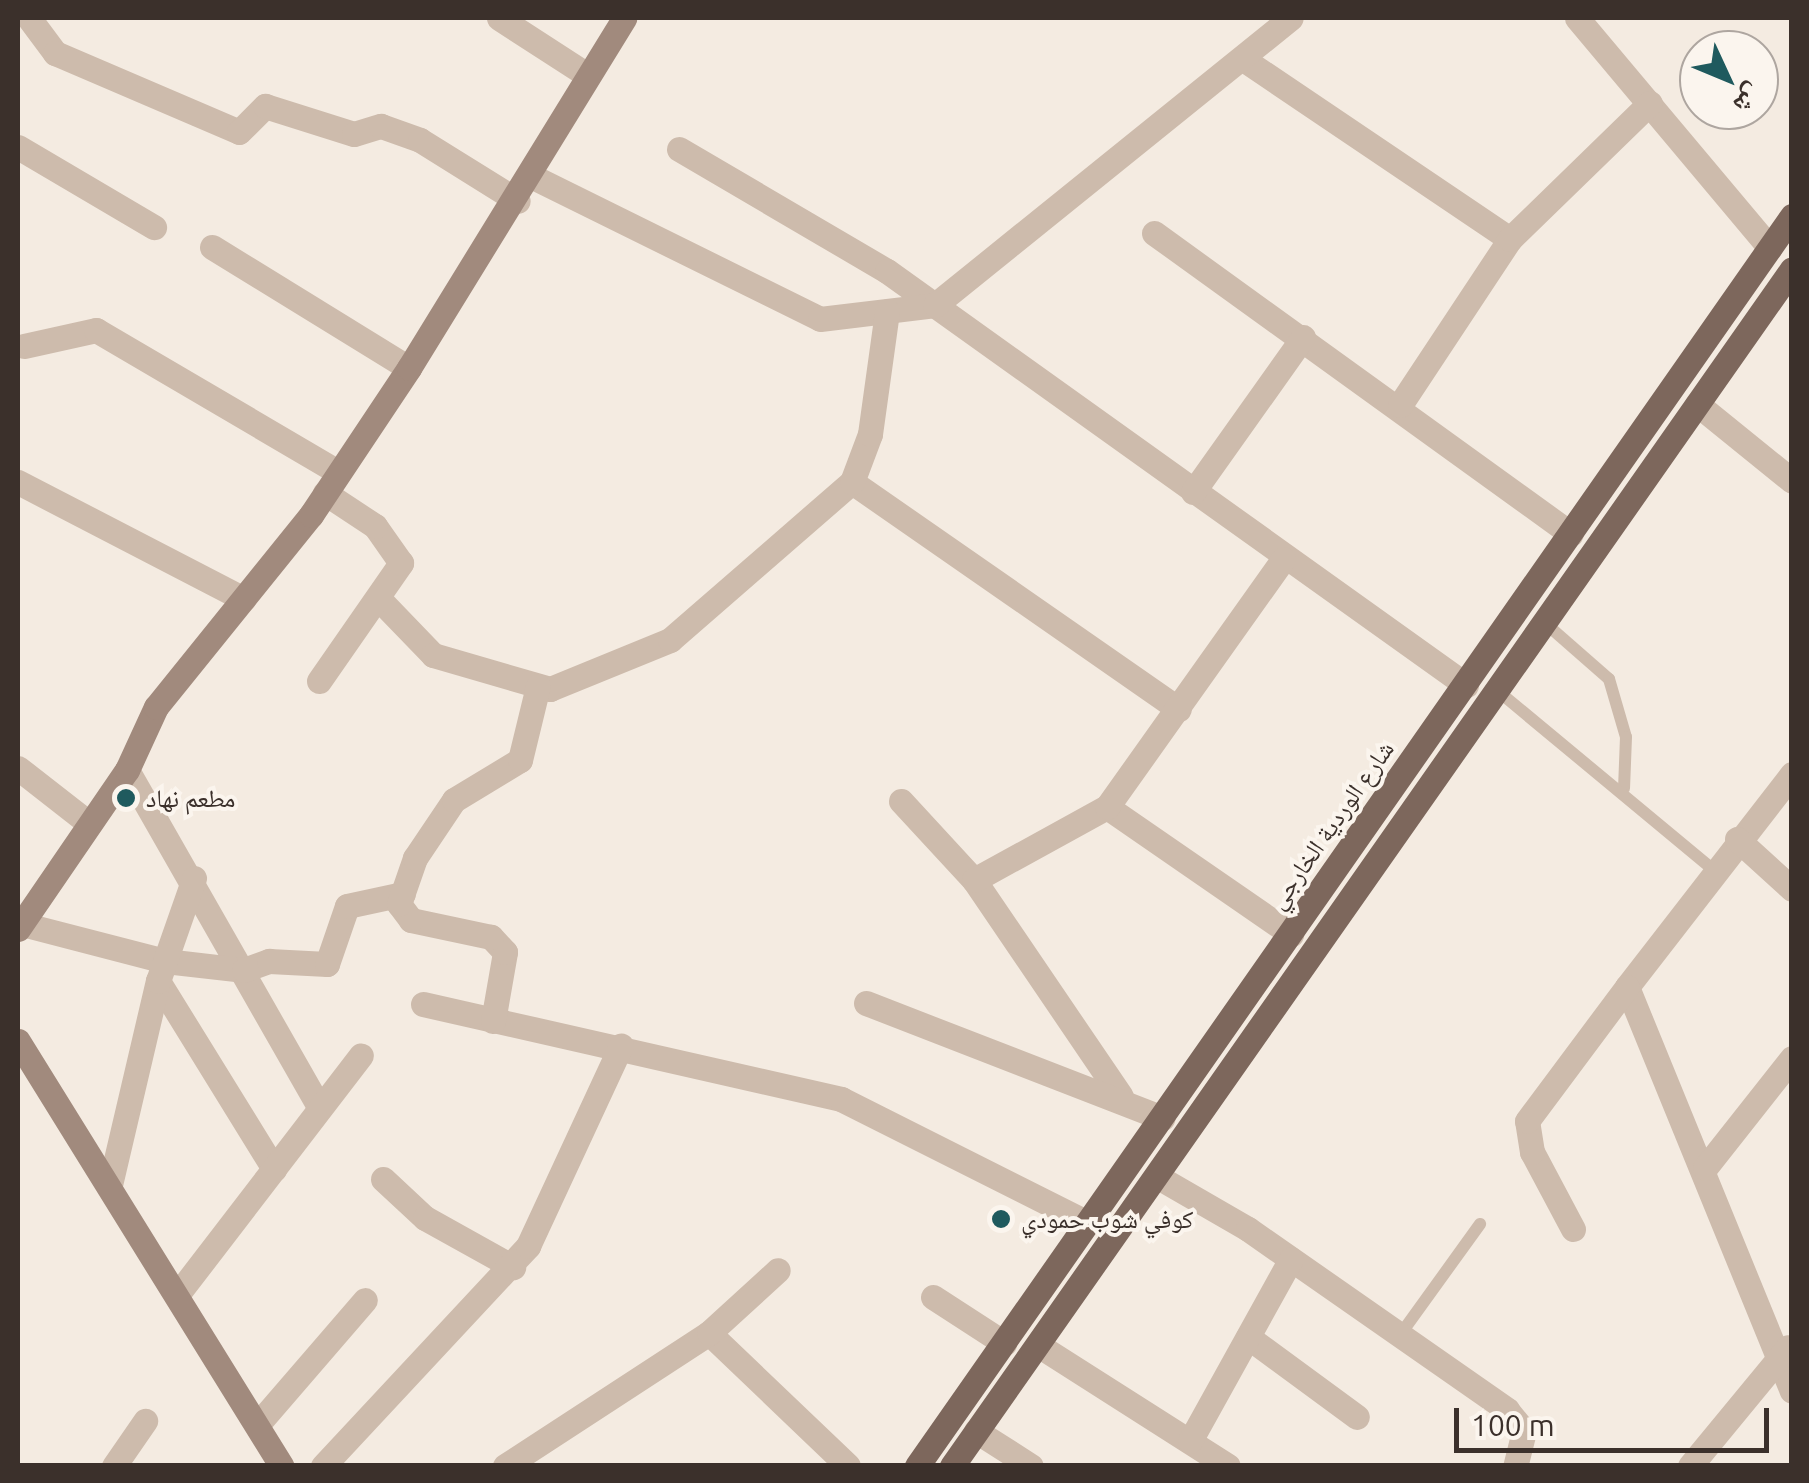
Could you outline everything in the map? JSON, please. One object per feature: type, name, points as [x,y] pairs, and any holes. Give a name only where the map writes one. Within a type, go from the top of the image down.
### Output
[{"type":"main road","name":"شارع الوردية الخارجي","points":[[917,1466],[1792,216]]},
{"type":"main road","points":[[952,1466],[1792,269]]},
{"type":"main road","points":[[1432,732],[1435,748],[1455,752]]},
{"type":"main road","points":[[1360,836],[1377,836],[1384,854]]},
{"type":"street","points":[[29,18],[55,53],[239,132],[265,106],[354,134],[381,126],[420,140],[518,201]]},
{"type":"street","points":[[499,18],[588,75]]},
{"type":"street","points":[[402,894],[348,906],[327,964],[269,960],[244,970],[162,971],[20,927],[87,822],[127,770],[156,707],[244,599],[409,368],[518,201],[624,18]]},
{"type":"street","points":[[531,176],[820,318],[935,306],[1291,18]]},
{"type":"street","points":[[1577,18],[1770,248]]},
{"type":"street","points":[[1243,59],[1510,239]]},
{"type":"street","points":[[1400,404],[1510,239],[1650,104]]},
{"type":"street","points":[[18,147],[154,227]]},
{"type":"street","points":[[679,149],[935,306],[1283,559],[1466,685]]},
{"type":"street","points":[[1154,233],[1400,404],[1572,534]]},
{"type":"street","points":[[212,247],[409,368]]},
{"type":"street","points":[[379,599],[433,655],[538,686],[670,640],[852,482],[870,434],[887,311]]},
{"type":"street","points":[[24,346],[96,330],[330,482],[394,546],[401,562],[319,681]]},
{"type":"street","points":[[1193,492],[1303,337]]},
{"type":"street","points":[[1698,404],[1792,481]]},
{"type":"street","points":[[18,482],[244,599]]},
{"type":"street","points":[[852,482],[1180,709]]},
{"type":"street","points":[[974,880],[1107,806],[1180,709],[1283,559]]},
{"type":"street","points":[[494,1020],[505,952],[491,938],[411,920],[402,894],[454,800],[520,760],[538,686]]},
{"type":"street","points":[[18,768],[87,822]]},
{"type":"street","points":[[127,770],[194,878],[320,1108]]},
{"type":"street","points":[[1572,1229],[1532,1152],[1527,1121],[1737,839],[1792,774]]},
{"type":"street","points":[[900,801],[974,880],[1121,1096]]},
{"type":"street","points":[[1107,806],[1292,934]]},
{"type":"street","points":[[1737,839],[1792,889]]},
{"type":"street","points":[[110,1185],[162,971],[194,878]]},
{"type":"street","points":[[162,971],[274,1169]]},
{"type":"street","points":[[1628,987],[1786,1350],[1792,1391]]},
{"type":"street","points":[[866,1003],[1121,1096],[1162,1118]]},
{"type":"street","points":[[424,1004],[840,1099],[1088,1223]]},
{"type":"street","points":[[18,1042],[281,1466]]},
{"type":"street","points":[[323,1466],[513,1267],[621,1046]]},
{"type":"street","points":[[178,1295],[361,1055]]},
{"type":"street","points":[[1706,1168],[1792,1058]]},
{"type":"street","points":[[1158,1177],[1291,1259],[1507,1410],[1524,1432],[1514,1466]]},
{"type":"street","points":[[383,1179],[425,1218],[513,1267]]},
{"type":"street","points":[[1190,1441],[1291,1259]]},
{"type":"street","points":[[505,1466],[708,1333],[778,1270]]},
{"type":"street","points":[[933,1297],[1004,1343]]},
{"type":"street","points":[[257,1425],[365,1300]]},
{"type":"street","points":[[708,1333],[848,1466]]},
{"type":"street","points":[[1248,1337],[1357,1417]]},
{"type":"street","points":[[1038,1345],[1228,1466]]},
{"type":"street","points":[[1690,1466],[1786,1350]]},
{"type":"street","points":[[114,1466],[144,1422]]},
{"type":"street","points":[[976,1431],[1031,1466]]},
{"type":"lane","points":[[1545,623],[1609,679],[1626,737],[1624,788]]},
{"type":"lane","points":[[1498,691],[1624,788],[1716,871]]},
{"type":"lane","points":[[1400,1335],[1480,1224]]},
{"type":"place","name":"مطعم نهاد","points":[[126,798]]},
{"type":"place","name":"كوفي شوب حمودي","points":[[1001,1219]]}]
